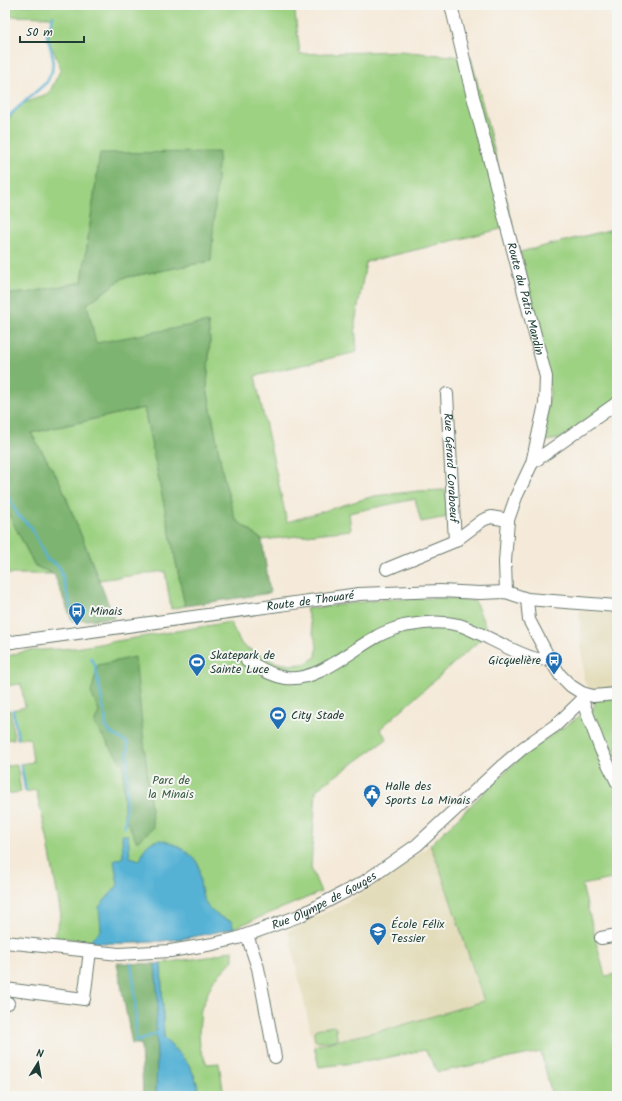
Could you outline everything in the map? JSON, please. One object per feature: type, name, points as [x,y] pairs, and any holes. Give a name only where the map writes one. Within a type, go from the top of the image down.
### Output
[{"type":"street","name":"Route du Patis Mandin","points":[[451,5],[470,89],[546,377],[545,404],[532,463],[516,497],[508,520],[505,562],[506,592]]},
{"type":"street","name":"Rue Gérard Coraboeuf","points":[[447,394],[455,541]]},
{"type":"street","points":[[532,463],[617,403]]},
{"type":"street","name":"Rue Gérard Coraboeuf","points":[[386,569],[455,541],[483,520],[491,517],[508,520]]},
{"type":"street","name":"Route de Thouaré","points":[[5,643],[359,594],[440,591],[480,593],[506,592],[528,599],[617,606]]},
{"type":"street","points":[[528,599],[528,620],[560,674],[582,696],[601,750],[617,782]]},
{"type":"street","points":[[247,661],[268,673],[286,678],[301,678],[316,673],[342,659],[377,636],[409,625],[437,622],[459,625],[487,636],[526,656],[542,659],[548,656]]},
{"type":"street","points":[[582,696],[617,694]]},
{"type":"street","name":"Rue Olympe de Gouges","points":[[5,942],[90,952],[144,954],[183,950],[213,944],[247,935],[299,916],[338,896],[394,862],[417,845],[503,765],[523,748],[556,725],[582,696]]},
{"type":"street","points":[[247,935],[258,968],[275,1057]]},
{"type":"street","points":[[601,938],[617,935]]},
{"type":"street","points":[[5,989],[84,999],[90,952]]},
{"type":"shaded area","points":[[579,610],[617,613],[617,687],[589,690],[584,680]]},
{"type":"shaded area","name":"École Félix Tessier","points":[[430,845],[439,866],[485,1001],[396,1027],[314,1046],[288,931],[337,907],[365,891]]},
{"type":"green space","points":[[5,5],[294,5],[300,54],[399,51],[471,58],[513,226],[366,262],[355,323],[357,352],[255,376],[287,522],[374,496],[418,491],[446,490],[448,517],[421,522],[415,499],[349,513],[351,530],[262,540],[235,519],[223,475],[207,388],[210,340],[96,344],[87,304],[123,278],[211,261],[100,153],[82,282],[27,293],[5,294],[5,172],[7,166],[5,151],[5,124],[20,105],[49,93],[61,69],[48,38],[53,17],[5,16]]},
{"type":"green space","points":[[219,152],[211,261],[123,278],[87,304],[96,343],[208,322],[210,340],[207,388],[223,475],[235,519],[262,540],[270,593],[185,606],[144,408],[31,433],[60,482],[114,618],[72,621],[54,574],[35,566],[5,507],[5,294],[27,293],[82,282],[100,153]]},
{"type":"green space","points":[[617,228],[617,399],[560,439],[546,441],[544,434],[550,393],[534,309],[520,252]]},
{"type":"green space","points":[[144,408],[185,606],[171,609],[165,571],[99,580],[60,482],[31,433]]},
{"type":"green space","points":[[5,507],[35,566],[54,574],[5,574]]},
{"type":"green space","name":"Parc de la Minais","points":[[442,598],[475,601],[486,628],[481,639],[380,729],[387,739],[316,790],[311,868],[321,892],[234,928],[182,939],[140,943],[109,943],[54,937],[61,915],[47,837],[36,790],[25,792],[20,764],[33,762],[30,738],[17,739],[12,710],[25,707],[21,684],[5,686],[5,657],[25,651],[75,648],[230,622],[242,645],[274,662],[291,665],[304,664],[316,657],[317,646],[306,609],[387,599]]},
{"type":"green space","points":[[135,657],[153,828],[137,842],[124,816],[123,765],[94,724],[99,711],[91,693],[98,665]]},
{"type":"green space","points":[[617,687],[617,878],[582,885],[605,976],[617,974],[617,1096],[552,1096],[541,1052],[438,1072],[425,1050],[370,1061],[319,1067],[314,1046],[396,1027],[484,1001],[439,866],[430,845],[509,768],[535,746],[595,706],[589,690]]},
{"type":"green space","points":[[10,710],[14,739],[5,740],[5,711]]},
{"type":"green space","points":[[17,765],[21,792],[5,794],[5,766]]},
{"type":"green space","points":[[233,950],[233,960],[213,981],[201,1009],[199,1032],[200,1048],[207,1064],[219,1063],[224,1096],[201,1096],[194,1075],[164,1038],[161,963],[208,957]]},
{"type":"green space","points":[[117,963],[155,964],[158,1000],[156,1025],[156,1096],[143,1096],[141,1044],[132,1044]]},
{"type":"green space","points":[[333,1026],[336,1028],[337,1040],[319,1042],[315,1040],[314,1032],[316,1029]]},
{"type":"water","points":[[122,835],[128,835],[130,857],[140,860],[147,846],[150,843],[159,840],[169,842],[191,855],[198,864],[201,888],[205,902],[217,915],[231,921],[234,928],[198,936],[162,941],[126,943],[89,942],[101,930],[99,907],[118,885],[114,861],[123,857]]},
{"type":"water","points":[[161,963],[164,1038],[188,1063],[201,1096],[156,1096],[156,1025],[158,1000],[155,964]]},
{"type":"waterway","points":[[5,119],[47,82],[52,71],[53,58],[47,35],[53,16]]},
{"type":"waterway","points":[[5,490],[18,515],[31,527],[47,560],[53,562],[60,568],[74,619]]},
{"type":"waterway","points":[[91,658],[95,665],[104,711]]},
{"type":"waterway","points":[[13,710],[18,738]]},
{"type":"waterway","points":[[105,715],[106,727],[111,733],[128,743],[125,827]]},
{"type":"waterway","points":[[21,764],[26,791]]},
{"type":"waterway","points":[[131,964],[135,993],[136,1042],[157,1033]]},
{"type":"place","name":"Minais","points":[[77,626]]},
{"type":"place","name":"Gicquelière","points":[[554,675]]},
{"type":"place","name":"Skatepark de Sainte Luce","points":[[197,677]]},
{"type":"place","name":"City Stade","points":[[278,730]]},
{"type":"place","name":"Halle des Sports La Minais","points":[[372,808]]},
{"type":"place","name":"École Félix Tessier","points":[[378,946]]}]
